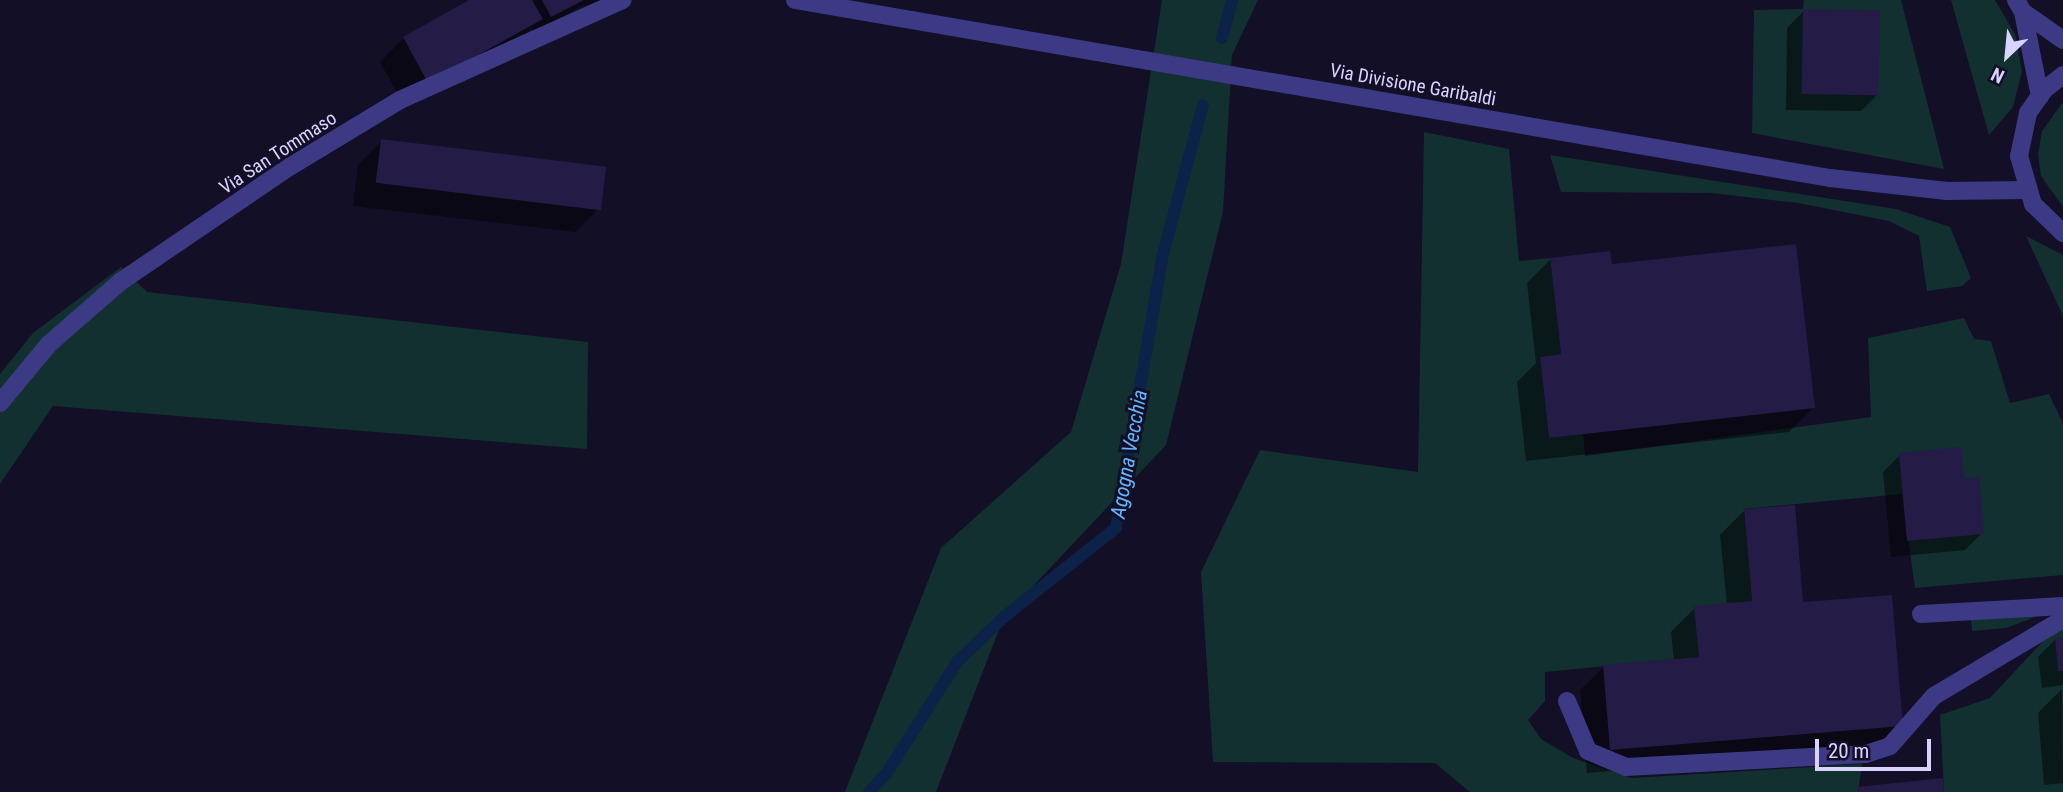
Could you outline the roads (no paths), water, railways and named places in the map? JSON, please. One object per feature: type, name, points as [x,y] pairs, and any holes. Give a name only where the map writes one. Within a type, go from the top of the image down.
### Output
[{"type":"street","name":"Via San Tommaso","points":[[0,404],[49,344],[121,282],[291,166],[400,100],[622,0]]},
{"type":"street","name":"Via Divisione Garibaldi","points":[[795,0],[1830,178],[1947,191],[2026,190]]},
{"type":"street","points":[[2019,6],[2040,96]]},
{"type":"street","points":[[2019,6],[2063,40]]},
{"type":"street","points":[[2063,75],[2040,96],[2020,141],[2019,164],[2026,190],[2042,216],[2063,233]]},
{"type":"street","points":[[1921,614],[2063,606]]},
{"type":"street","points":[[1567,702],[1588,751],[1626,767],[1866,754],[1890,746],[1934,696],[2063,619]]},
{"type":"waterway","name":"Agogna Vecchia","points":[[1222,38],[1232,0]]},
{"type":"waterway","name":"Agogna Vecchia","points":[[869,792],[886,774],[957,662],[1004,617],[1116,528],[1163,254],[1203,105]]}]
